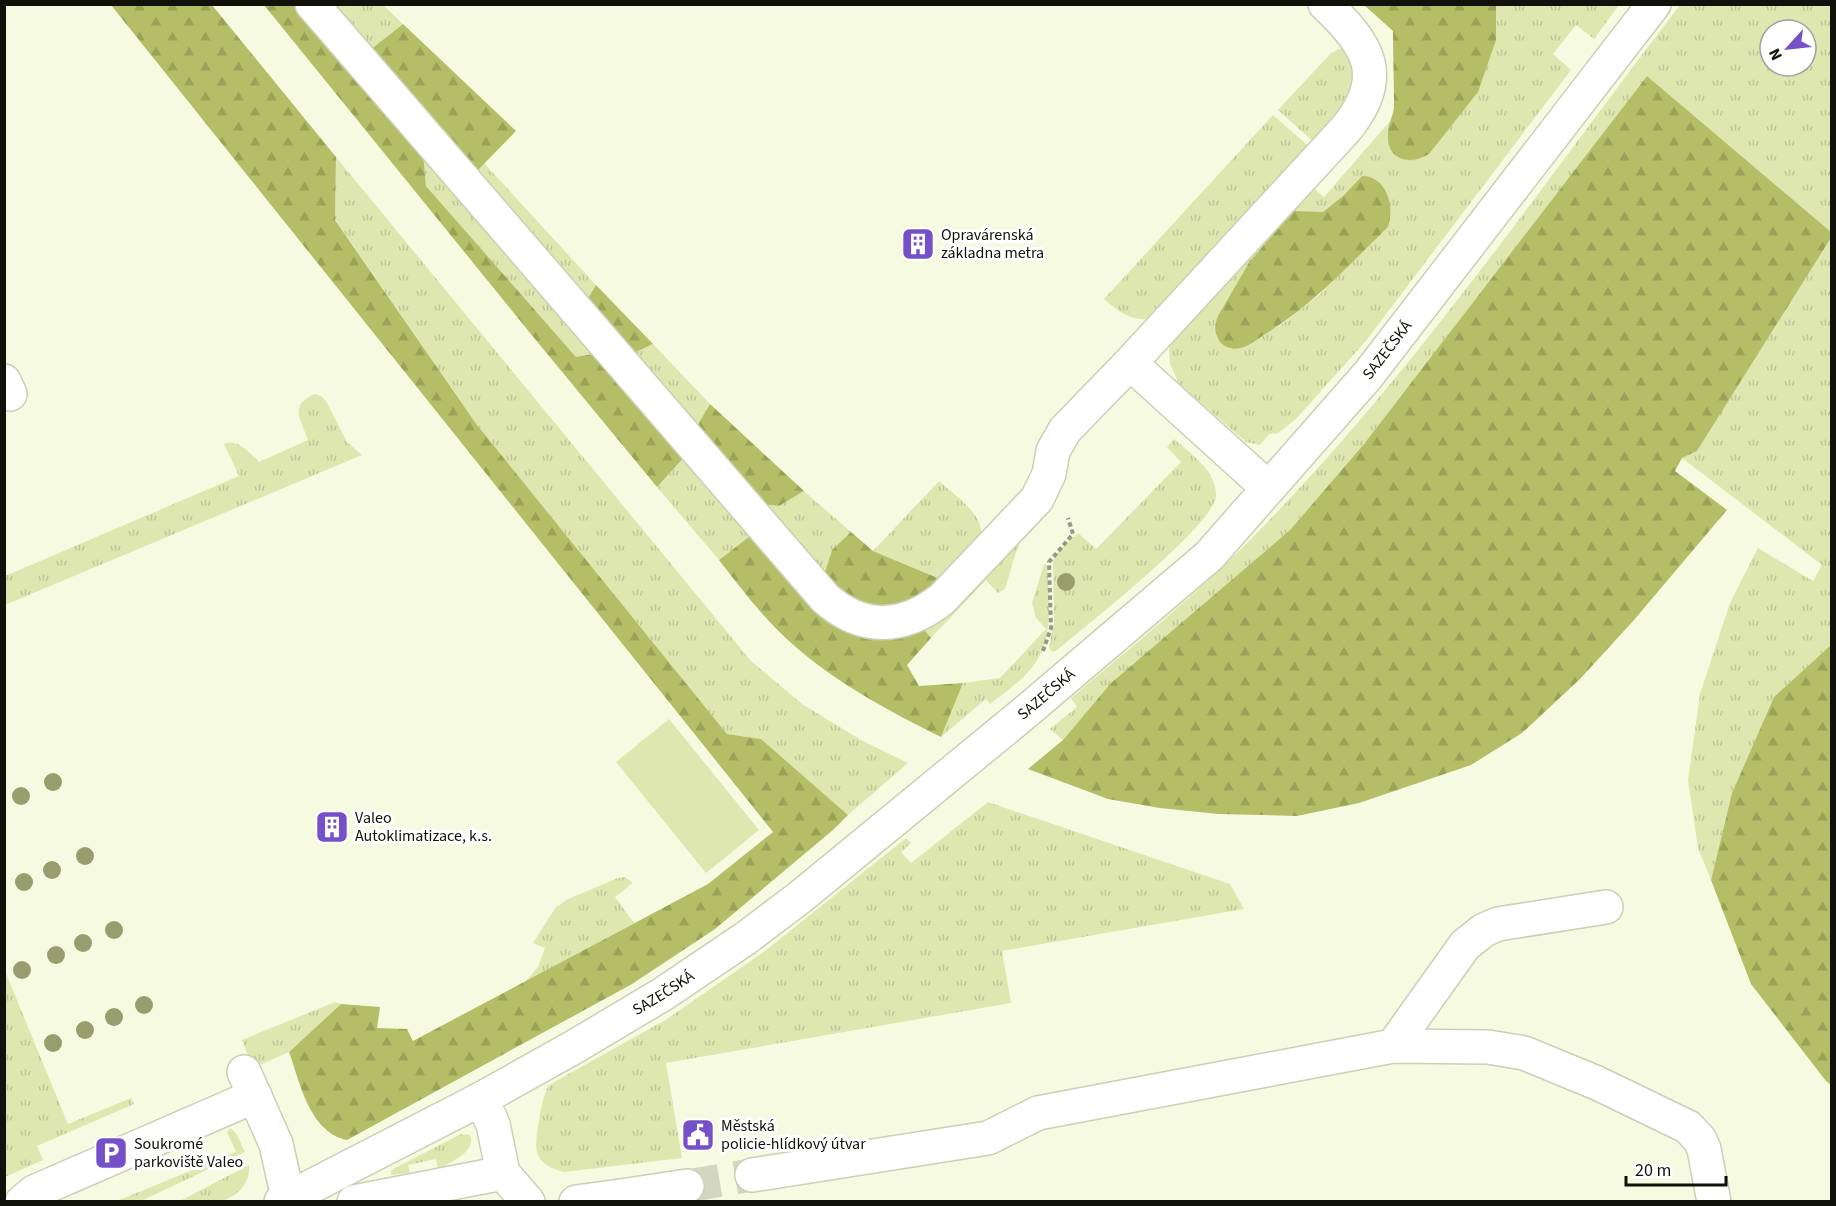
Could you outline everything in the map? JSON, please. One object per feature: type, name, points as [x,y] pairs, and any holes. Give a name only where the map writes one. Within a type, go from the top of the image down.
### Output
[{"type":"street","points":[[312,4],[825,598],[850,615],[884,623],[906,621],[926,612],[942,599],[1037,499],[1049,474],[1053,451],[1065,430],[1130,363],[1345,130],[1360,110],[1368,88],[1369,77],[1365,52],[1351,29],[1325,4]]},
{"type":"street","name":"SAZEČSKÁ","points":[[289,1200],[584,1041],[682,982],[746,938],[1022,715],[1209,555],[1368,375],[1654,4]]},
{"type":"street","points":[[1130,363],[1268,488]]},
{"type":"street","points":[[1393,1046],[1457,955],[1473,937],[1498,924],[1606,907]]},
{"type":"street","points":[[752,1175],[988,1138],[1038,1113],[1393,1046],[1488,1047],[1524,1053],[1607,1088],[1688,1127],[1694,1132],[1704,1149],[1714,1202]]},
{"type":"street","points":[[22,1202],[34,1192],[250,1084],[276,1144],[289,1200]]},
{"type":"street","points":[[480,1099],[493,1124],[502,1173],[528,1202]]},
{"type":"street","points":[[354,1202],[502,1173]]},
{"type":"street","points":[[576,1202],[629,1199],[687,1186]]},
{"type":"path","points":[[1040,661],[1051,628],[1049,562],[1073,534],[1068,518]]},
{"type":"green space","points":[[111,5],[212,5],[336,157],[335,220],[477,425],[727,734],[761,739],[848,815],[715,929],[632,984],[347,1140],[334,1135],[315,1117],[302,1091],[289,1052],[341,1004],[380,1007],[377,1028],[407,1029],[413,1041],[708,884],[773,832]]},
{"type":"green space","points":[[264,5],[295,5],[423,152],[426,186],[576,357],[598,353],[687,454],[657,487],[530,333]]},
{"type":"green space","points":[[331,5],[383,5],[403,24],[370,50]]},
{"type":"green space","points":[[1364,5],[1496,5],[1496,40],[1478,92],[1429,154],[1421,158],[1407,160],[1400,158],[1395,155],[1388,142],[1394,106],[1393,31]]},
{"type":"green space","points":[[1496,5],[1619,5],[1594,39],[1576,25],[1553,54],[1571,70],[1365,342],[1295,420],[1278,433],[1269,434],[1260,445],[1246,442],[1179,384],[1170,364],[1169,347],[1309,184],[1324,197],[1391,120],[1388,133],[1496,40]],"holes":[[[1362,176],[1388,227],[1319,295],[1281,325],[1231,349],[1223,345],[1216,336],[1323,212]]]},
{"type":"green space","points":[[1680,5],[1831,5],[1831,232],[1647,76],[1364,444],[1290,530],[1111,683],[1063,740],[1050,729],[1077,707],[1071,698],[1206,582],[1308,479],[1420,348]]},
{"type":"green space","points":[[403,24],[516,131],[476,172],[370,50]]},
{"type":"green space","points":[[1339,49],[1352,53],[1355,91],[1317,145],[1278,110],[1331,53]]},
{"type":"green space","points":[[1647,76],[1831,232],[1832,236],[1697,451],[1682,458],[1675,471],[1727,510],[1634,620],[1580,679],[1522,733],[1471,765],[1359,803],[1297,816],[1218,814],[1160,808],[1108,799],[1028,769],[1063,740],[1111,683],[1290,530],[1364,444]]},
{"type":"green space","points":[[1273,115],[1313,150],[1149,319],[1130,317],[1104,299]]},
{"type":"green space","points":[[423,152],[598,353],[576,357],[426,186]]},
{"type":"green space","points":[[336,157],[751,661],[802,704],[861,740],[908,763],[848,815],[761,739],[727,734],[477,425],[335,219]]},
{"type":"green space","points":[[484,163],[596,285],[587,300],[476,172]]},
{"type":"green space","points":[[1362,176],[1378,181],[1387,194],[1390,211],[1388,227],[1330,284],[1282,323],[1244,347],[1232,349],[1222,344],[1218,339],[1215,326],[1218,316],[1250,261],[1294,211],[1323,212]]},
{"type":"green space","points":[[1831,236],[1831,645],[1774,697],[1732,793],[1711,880],[1698,848],[1688,780],[1700,694],[1730,603],[1758,548],[1813,581],[1822,565],[1682,458],[1697,451]]},
{"type":"green space","points":[[596,285],[653,344],[634,353],[587,300]]},
{"type":"green space","points":[[653,344],[710,404],[697,426],[634,353]]},
{"type":"green space","points":[[315,394],[326,401],[347,442],[362,455],[5,605],[5,576],[239,476],[224,444],[239,445],[259,462],[308,440],[300,419],[299,408],[307,398]]},
{"type":"green space","points":[[710,404],[804,491],[779,506],[762,504],[697,426]]},
{"type":"green space","points":[[1174,439],[1208,471],[1216,496],[1210,510],[1172,552],[1118,600],[1052,652],[1049,647],[1054,623],[1053,561],[1057,553],[1078,533],[1096,549],[1181,462],[1167,447]]},
{"type":"green space","points":[[687,454],[754,533],[719,560],[657,487]]},
{"type":"green space","points":[[939,481],[968,506],[981,529],[981,538],[940,579],[873,551]]},
{"type":"green space","points":[[804,491],[851,532],[832,550],[825,572],[762,504],[779,506]]},
{"type":"green space","points":[[851,532],[873,551],[940,579],[911,599],[889,606],[866,606],[855,602],[825,572],[832,550]]},
{"type":"green space","points":[[754,533],[813,603],[923,628],[931,638],[907,665],[919,686],[963,683],[941,737],[881,706],[824,670],[770,622],[719,560]]},
{"type":"green space","points":[[1018,543],[1019,547],[1005,589],[998,593],[986,580],[931,638],[923,628]]},
{"type":"green space","points":[[1044,564],[1047,565],[1049,620],[1038,659],[1026,675],[1011,688],[990,704],[986,699],[941,737],[963,683],[1000,678],[1046,629],[1036,618],[1032,603]]},
{"type":"green space","points":[[1831,645],[1831,1085],[1751,984],[1711,880],[1732,793],[1774,697]]},
{"type":"green space","points":[[669,719],[759,830],[706,873],[616,762]]},
{"type":"green space","points":[[988,802],[1230,884],[1244,909],[1002,951],[1011,1003],[666,1063],[682,1158],[564,1172],[546,1165],[541,1160],[536,1140],[542,1102],[549,1085],[667,1019],[765,951],[906,838],[911,843],[901,852],[911,863]]},
{"type":"green space","points":[[625,877],[633,883],[615,897],[634,923],[525,982],[538,967],[545,948],[533,943],[556,907],[568,899]]},
{"type":"green space","points":[[5,971],[68,1124],[131,1098],[134,1104],[37,1146],[43,1160],[5,1177]]},
{"type":"green space","points":[[335,1002],[341,1004],[289,1052],[253,1068],[242,1040]]},
{"type":"green space","points":[[230,1128],[236,1133],[245,1152],[141,1201],[117,1201],[236,1152],[227,1132]]},
{"type":"green space","points":[[461,1134],[470,1135],[470,1146],[455,1160],[438,1169],[436,1159],[408,1165],[410,1173],[391,1175],[391,1171],[395,1168]]},
{"type":"green space","points":[[249,1165],[245,1184],[231,1197],[213,1203],[180,1201]]},
{"type":"tunnel","points":[[687,1186],[752,1175]]},
{"type":"place","name":"Opravárenská základna metra","points":[[918,244]]},
{"type":"place","name":"Valeo Autoklimatizace, k.s.","points":[[332,827]]},
{"type":"place","name":"Městská policie-hlídkový útvar","points":[[698,1135]]},
{"type":"place","name":"Soukromé parkoviště Valeo","points":[[111,1153]]}]
